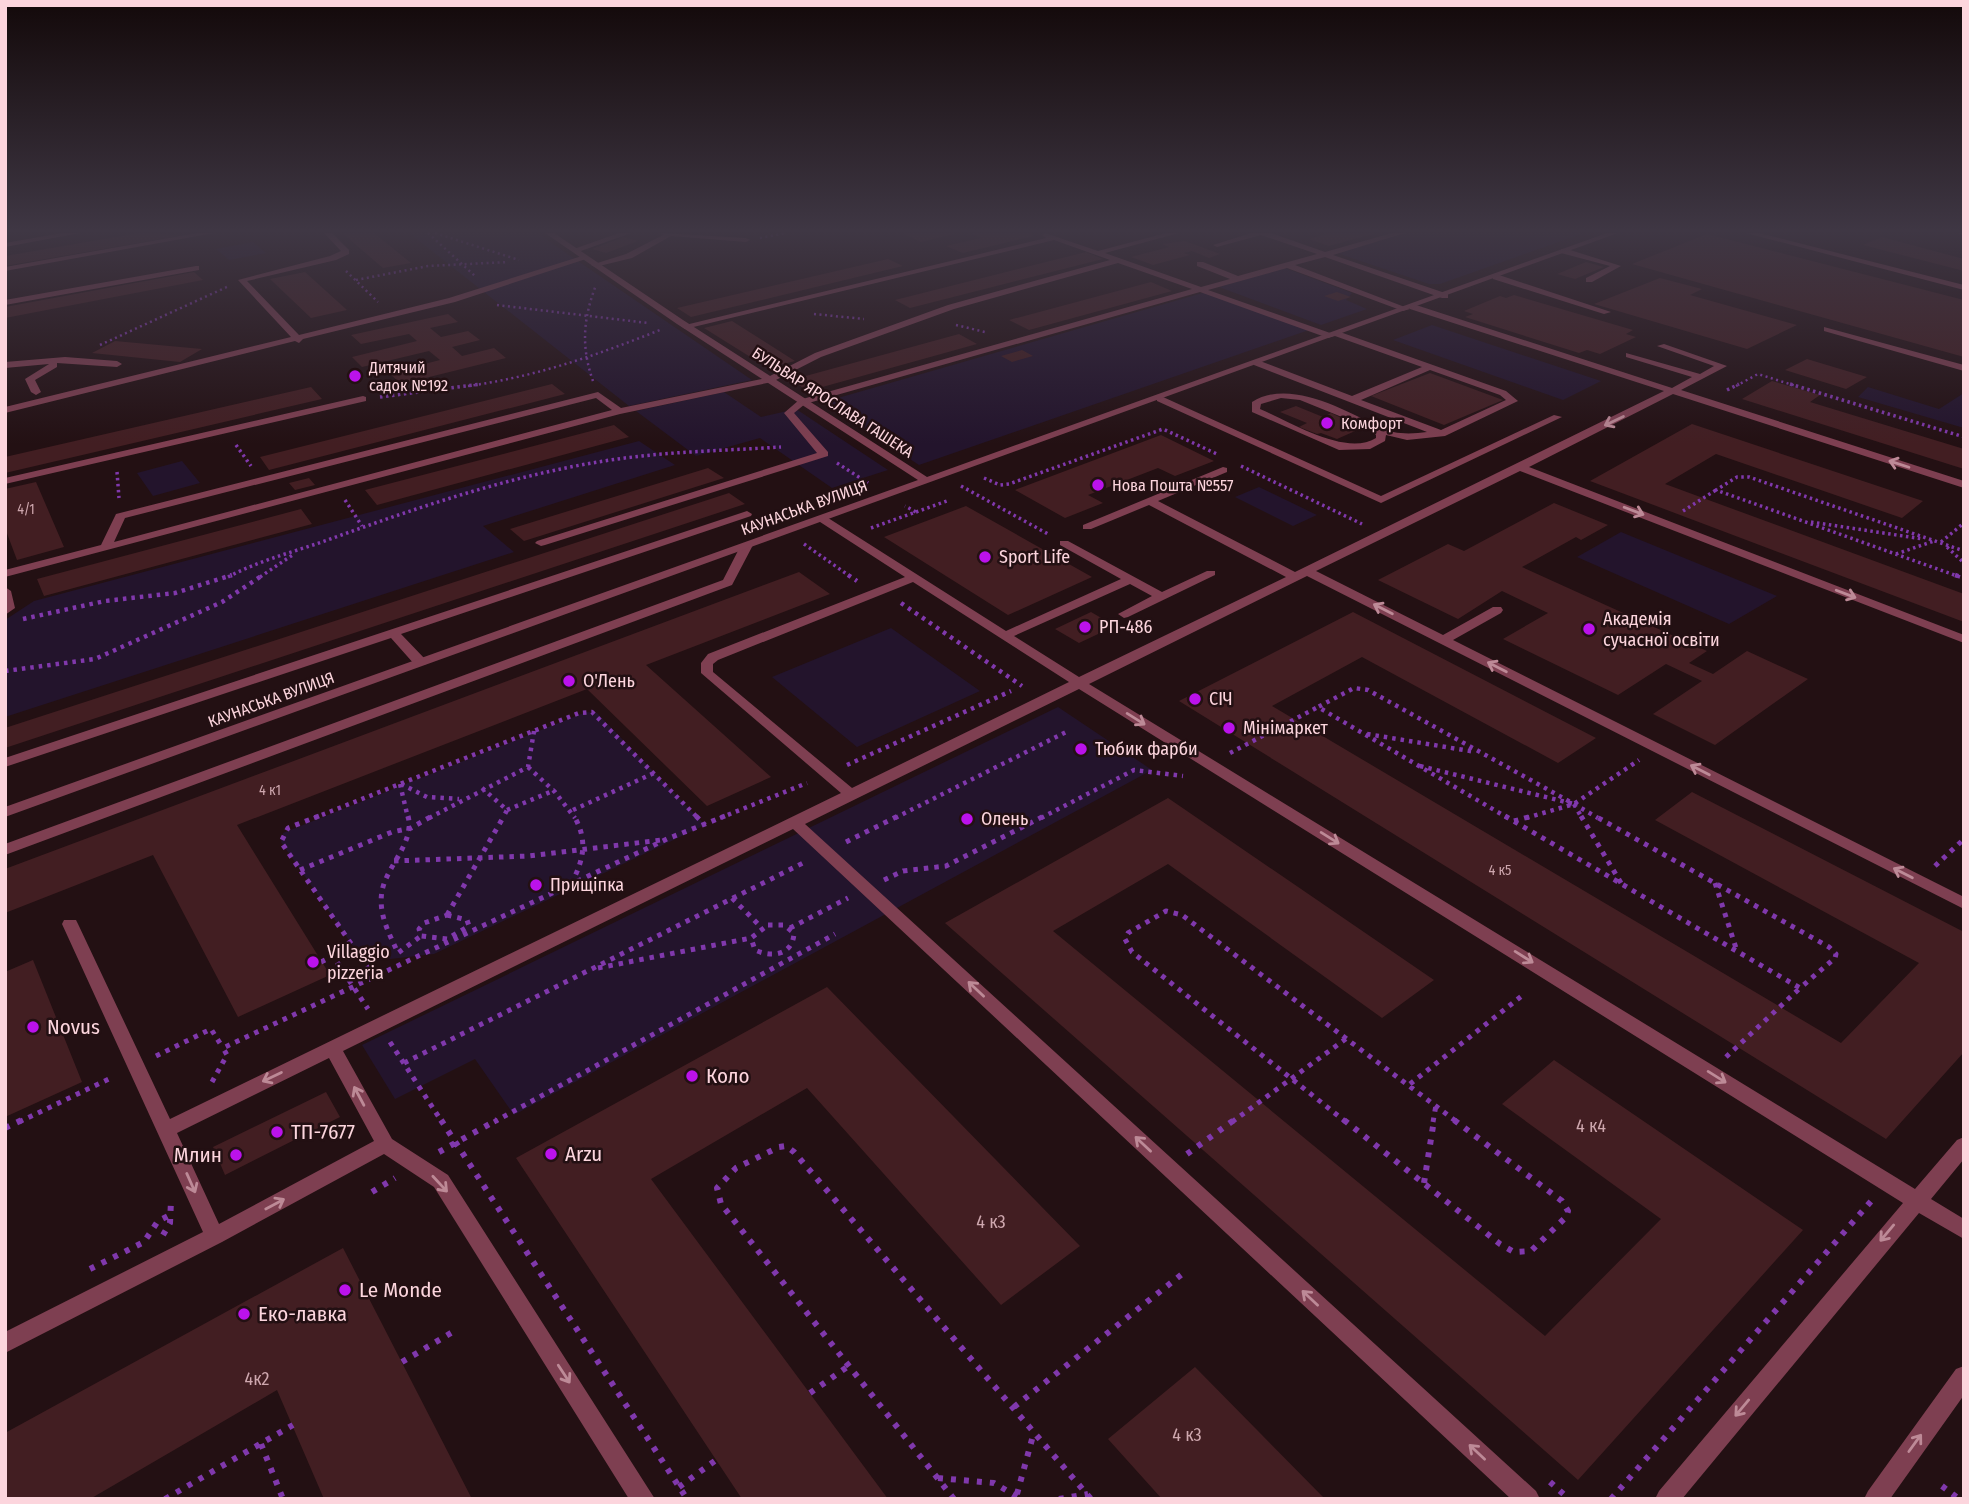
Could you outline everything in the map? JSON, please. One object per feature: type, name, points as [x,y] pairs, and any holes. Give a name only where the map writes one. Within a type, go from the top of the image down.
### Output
[{"type":"street","points":[[265,303],[299,340]]},
{"type":"street","points":[[5,410],[299,340],[439,303]]},
{"type":"street","name":"БУЛЬВАР ЯРОСЛАВА ГАШЕКА","points":[[652,303],[925,480]]},
{"type":"street","points":[[685,326],[781,303]]},
{"type":"street","points":[[5,574],[619,411],[769,380],[818,355],[965,303]]},
{"type":"street","points":[[541,543],[824,454],[789,413],[803,402],[1151,303]]},
{"type":"street","points":[[1242,303],[1503,393],[1513,401],[1441,435],[1407,437],[1378,430],[1303,397],[1271,396],[1254,406],[1259,415],[1339,447],[1370,446],[1381,439],[1378,430]]},
{"type":"street","points":[[1396,303],[1467,321],[1964,485]]},
{"type":"street","name":"КАУНАСЬКА ВУЛИЦЯ","points":[[5,812],[1424,303]]},
{"type":"street","points":[[1579,303],[1607,312]]},
{"type":"street","points":[[1827,329],[1964,368]]},
{"type":"street","points":[[167,1129],[1722,366],[1661,346]]},
{"type":"street","points":[[1629,355],[1701,377]]},
{"type":"street","points":[[5,365],[65,360],[117,364]]},
{"type":"street","points":[[36,392],[30,382],[32,375],[65,360]]},
{"type":"street","points":[[1257,363],[1441,435]]},
{"type":"street","points":[[1352,400],[1430,367]]},
{"type":"street","points":[[106,547],[120,516],[598,395],[619,411]]},
{"type":"street","points":[[5,481],[362,399]]},
{"type":"street","points":[[1160,399],[1381,500],[1557,417]]},
{"type":"street","points":[[1087,527],[1149,501],[1224,464]]},
{"type":"street","points":[[1520,467],[1964,639]]},
{"type":"street","points":[[1149,501],[1444,640],[1964,904]]},
{"type":"street","points":[[5,762],[747,514]]},
{"type":"street","points":[[821,518],[1078,682],[1964,1230]]},
{"type":"street","points":[[1064,543],[1161,596]]},
{"type":"street","points":[[5,849],[729,582],[747,545]]},
{"type":"street","points":[[1124,614],[1210,573]]},
{"type":"street","points":[[852,795],[707,673],[706,663],[713,657],[916,577]]},
{"type":"street","points":[[1006,635],[1130,579]]},
{"type":"street","points":[[1444,640],[1497,610]]},
{"type":"street","points":[[393,633],[420,662]]},
{"type":"street","points":[[795,823],[826,852],[875,885],[1528,1499]]},
{"type":"street","points":[[70,925],[215,1236]]},
{"type":"street","points":[[333,1048],[385,1144],[441,1181],[643,1499]]},
{"type":"street","points":[[5,1343],[215,1236],[385,1144]]},
{"type":"street","points":[[1667,1499],[1964,1145]]},
{"type":"street","points":[[1876,1499],[1964,1376]]},
{"type":"path","points":[[65,360],[191,303]]},
{"type":"path","points":[[380,303],[392,315]]},
{"type":"path","points":[[362,399],[510,380],[584,360],[670,326],[480,303]]},
{"type":"path","points":[[588,303],[584,315],[584,360],[598,395]]},
{"type":"path","points":[[1720,394],[1758,374],[1964,437]]},
{"type":"path","points":[[976,474],[995,484],[1005,485],[1163,429],[1224,464]]},
{"type":"path","points":[[225,430],[262,481]]},
{"type":"path","points":[[7,604],[105,601],[175,593],[222,580],[257,562],[301,550],[362,526],[475,489],[606,461],[709,450],[790,447]]},
{"type":"path","points":[[824,454],[875,488]]},
{"type":"path","points":[[115,455],[120,516]]},
{"type":"path","points":[[1238,464],[1363,525]]},
{"type":"path","points":[[1673,517],[1737,477],[1749,477],[1964,551]]},
{"type":"path","points":[[953,482],[1064,543]]},
{"type":"path","points":[[337,488],[362,526]]},
{"type":"path","points":[[1716,490],[1964,578]]},
{"type":"path","points":[[916,512],[947,501]]},
{"type":"path","points":[[1798,520],[1934,541]]},
{"type":"path","points":[[1942,543],[1964,523]]},
{"type":"path","points":[[796,538],[867,588],[883,590],[1021,686]]},
{"type":"path","points":[[1896,554],[1934,541]]},
{"type":"path","points":[[1942,543],[1964,563]]},
{"type":"path","points":[[5,671],[95,659],[222,603],[301,550]]},
{"type":"path","points":[[223,1048],[667,839],[827,774],[1033,680],[1056,694]]},
{"type":"path","points":[[1220,758],[1349,689],[1361,688],[1829,947],[1836,954],[1835,958],[1718,1065]]},
{"type":"path","points":[[1318,706],[1800,988]]},
{"type":"path","points":[[374,977],[281,842],[288,828],[579,713],[592,712],[705,825]]},
{"type":"path","points":[[528,767],[534,731]]},
{"type":"path","points":[[404,1063],[1068,731]]},
{"type":"path","points":[[1363,733],[1481,753]]},
{"type":"path","points":[[1514,821],[1574,804],[1643,757]]},
{"type":"path","points":[[1420,766],[1574,804],[1622,883]]},
{"type":"path","points":[[300,870],[392,832],[411,828],[482,788],[528,767]]},
{"type":"path","points":[[528,767],[573,810],[584,852],[583,867],[570,885]]},
{"type":"path","points":[[590,970],[751,938],[761,928],[777,924],[790,928],[903,871],[946,866],[1134,770],[1183,776]]},
{"type":"path","points":[[573,810],[654,773]]},
{"type":"path","points":[[400,784],[427,797],[461,799]]},
{"type":"path","points":[[400,784],[411,828],[382,890],[382,917],[398,953],[421,936],[440,940],[453,938],[469,926],[483,926]]},
{"type":"path","points":[[482,788],[507,810]]},
{"type":"path","points":[[447,915],[507,810],[555,790]]},
{"type":"path","points":[[394,861],[478,861],[584,852],[667,839]]},
{"type":"path","points":[[1927,874],[1964,839]]},
{"type":"path","points":[[1715,883],[1736,949]]},
{"type":"path","points":[[732,898],[761,928]]},
{"type":"path","points":[[1166,911],[1182,915],[1348,1038],[1562,1201],[1568,1211],[1566,1217],[1531,1251],[1514,1252],[1423,1184],[1293,1077],[1132,952],[1125,939],[1128,933],[1166,911]]},
{"type":"path","points":[[421,936],[419,929],[424,923],[447,915],[467,920],[469,926]]},
{"type":"path","points":[[751,938],[751,944],[761,954],[779,954],[787,951],[795,939],[790,928]]},
{"type":"path","points":[[372,1192],[455,1143],[835,934]]},
{"type":"path","points":[[321,962],[332,956],[354,986],[687,1499]]},
{"type":"path","points":[[1409,1084],[1523,995]]},
{"type":"path","points":[[152,1058],[211,1029],[227,1055],[211,1083]]},
{"type":"path","points":[[1186,1154],[1348,1038]]},
{"type":"path","points":[[5,1128],[111,1078]]},
{"type":"path","points":[[1423,1184],[1436,1105]]},
{"type":"path","points":[[954,1499],[717,1195],[717,1186],[723,1177],[776,1146],[786,1146],[794,1152],[1089,1497]]},
{"type":"path","points":[[1611,1499],[1873,1199]]},
{"type":"path","points":[[86,1271],[144,1242],[158,1221],[199,1201]]},
{"type":"path","points":[[1013,1407],[1186,1271]]},
{"type":"path","points":[[401,1362],[456,1330]]},
{"type":"path","points":[[810,1393],[850,1365]]},
{"type":"path","points":[[165,1499],[293,1426]]},
{"type":"path","points":[[938,1478],[973,1479],[1002,1486],[1019,1496],[1034,1432]]},
{"type":"path","points":[[261,1444],[283,1499]]},
{"type":"path","points":[[679,1487],[716,1460]]},
{"type":"path","points":[[1942,1486],[1959,1499]]},
{"type":"path","points":[[1059,1499],[1089,1497]]},
{"type":"shaded area","points":[[498,303],[640,303],[752,380],[629,406]]},
{"type":"shaded area","points":[[1167,303],[1236,303],[1309,330],[919,465],[824,402]]},
{"type":"shaded area","points":[[1262,303],[1353,303],[1367,309],[1321,325]]},
{"type":"shaded area","points":[[1432,325],[1601,381],[1563,400],[1393,340]]},
{"type":"shaded area","points":[[1868,387],[1939,409],[1964,393],[1964,428],[1858,397]]},
{"type":"shaded area","points":[[724,392],[761,417],[796,409],[888,470],[832,488],[760,438],[696,456],[636,411]]},
{"type":"shaded area","points":[[639,441],[675,465],[483,526],[514,552],[5,717],[5,620],[34,601]]},
{"type":"shaded area","points":[[182,461],[200,483],[153,496],[137,473]]},
{"type":"shaded area","points":[[1259,487],[1317,515],[1293,526],[1235,497]]},
{"type":"shaded area","points":[[1621,532],[1777,596],[1729,624],[1577,557]]},
{"type":"shaded area","points":[[891,628],[980,691],[857,747],[772,677]]},
{"type":"shaded area","points":[[1058,707],[1152,770],[514,1115],[475,1059],[395,1099],[362,1045]]},
{"type":"shaded area","points":[[586,712],[597,713],[705,825],[434,954],[364,962],[281,842],[283,833]]},
{"type":"building","points":[[26,303],[82,303],[5,318],[5,307]]},
{"type":"building","points":[[295,303],[339,303],[347,310],[311,318]]},
{"type":"building","points":[[698,303],[748,303],[691,317],[677,308]]},
{"type":"building","points":[[901,303],[929,303],[910,308]]},
{"type":"building","points":[[1072,303],[1127,303],[1029,330],[1009,320]]},
{"type":"building","points":[[1483,303],[1542,303],[1633,330],[1626,334],[1636,337],[1600,354],[1587,350],[1579,353],[1465,317],[1473,314],[1464,311]]},
{"type":"building","points":[[1719,303],[1797,325],[1747,349],[1594,304]]},
{"type":"building","points":[[1772,303],[1964,303],[1964,357]]},
{"type":"building","points":[[448,314],[458,322],[430,328],[441,337],[468,331],[480,340],[452,347],[462,356],[494,348],[506,358],[401,384],[389,373],[440,360],[429,351],[362,367],[352,357],[417,341],[409,334],[361,344],[351,335]]},
{"type":"building","points":[[732,321],[795,361],[768,368],[704,328]]},
{"type":"building","points":[[959,334],[977,344],[808,391],[791,380]]},
{"type":"building","points":[[115,341],[202,349],[180,362],[92,353]]},
{"type":"building","points":[[1022,350],[1033,356],[1012,362],[1001,356]]},
{"type":"building","points":[[1807,359],[1867,377],[1846,389],[1785,370]]},
{"type":"building","points":[[1430,373],[1503,400],[1444,425],[1371,396]]},
{"type":"building","points":[[1772,381],[1820,395],[1810,402],[1964,449],[1964,469],[1742,399]]},
{"type":"building","points":[[552,384],[565,394],[269,470],[260,457]]},
{"type":"building","points":[[311,387],[322,399],[5,473],[5,457]]},
{"type":"building","name":"Комфорт","points":[[1296,406],[1323,417],[1331,413],[1362,428],[1337,439],[1317,434],[1299,427],[1307,423],[1280,412]]},
{"type":"building","points":[[1692,424],[1923,501],[1902,518],[1716,454],[1665,484],[1964,594],[1964,622],[1590,481]]},
{"type":"building","points":[[614,425],[629,437],[377,505],[365,490]]},
{"type":"building","points":[[1161,435],[1214,461],[1175,476],[1158,468],[1088,495],[1103,503],[1065,518],[1015,490]]},
{"type":"building","points":[[708,468],[724,478],[524,541],[510,529]]},
{"type":"building","points":[[309,478],[315,485],[295,490],[289,483]]},
{"type":"building","points":[[36,482],[64,547],[17,560],[5,528],[5,489]]},
{"type":"building","points":[[729,493],[745,504],[5,748],[5,728]]},
{"type":"building","name":"Академія сучасної освіти","points":[[1554,503],[1608,525],[1581,540],[1576,537],[1522,567],[1707,651],[1689,663],[1713,674],[1747,651],[1808,679],[1715,745],[1653,714],[1702,681],[1666,664],[1618,695],[1503,639],[1548,613],[1502,591],[1458,619],[1378,580],[1448,544],[1464,551]]},
{"type":"building","points":[[966,506],[1092,577],[1008,615],[884,537]]},
{"type":"building","points":[[301,509],[312,524],[44,596],[37,579]]},
{"type":"building","points":[[799,572],[830,594],[646,665],[771,777],[707,806],[587,689],[237,825],[330,975],[238,1017],[153,855],[5,913],[5,869]]},
{"type":"building","name":"РП-486","points":[[1091,612],[1115,626],[1079,643],[1055,629]]},
{"type":"building","points":[[1353,612],[1596,738],[1558,763],[1362,657],[1272,706],[1841,1043],[1919,963],[1655,820],[1692,792],[1964,932],[1964,1052],[1886,1139],[1179,701]]},
{"type":"building","points":[[1168,798],[1434,980],[1382,1018],[1168,864],[1053,931],[1545,1336],[1661,1219],[1502,1104],[1554,1060],[1803,1230],[1578,1480],[945,923]]},
{"type":"building","name":"Novus","points":[[33,960],[82,1082],[5,1117],[5,972]]},
{"type":"building","points":[[827,987],[1080,1246],[1001,1305],[807,1088],[651,1179],[888,1499],[742,1499],[516,1158]]},
{"type":"building","name":"ТП-7677","points":[[326,1092],[340,1117],[225,1175],[213,1147]]},
{"type":"building","points":[[343,1248],[472,1499],[324,1499],[277,1390],[90,1499],[5,1499],[5,1433]]},
{"type":"building","points":[[1195,1367],[1325,1499],[1162,1499],[1108,1439]]},
{"type":"place","name":"Дитячий садок №192","points":[[355,376]]},
{"type":"place","name":"Комфорт","points":[[1327,423]]},
{"type":"place","name":"Нова Пошта №557","points":[[1098,485]]},
{"type":"place","name":"Sport Life","points":[[985,557]]},
{"type":"place","name":"РП-486","points":[[1085,627]]},
{"type":"place","name":"Академія сучасної освіти","points":[[1589,629]]},
{"type":"place","name":"О'Лень","points":[[569,681]]},
{"type":"place","name":"СІЧ","points":[[1195,699]]},
{"type":"place","name":"Мінімаркет","points":[[1229,728]]},
{"type":"place","name":"Тюбик фарби","points":[[1081,749]]},
{"type":"place","name":"Олень","points":[[967,819]]},
{"type":"place","name":"Прищіпка","points":[[536,885]]},
{"type":"place","name":"Villaggio pizzeria","points":[[313,962]]},
{"type":"place","name":"Novus","points":[[33,1027]]},
{"type":"place","name":"Коло","points":[[692,1076]]},
{"type":"place","name":"ТП-7677","points":[[277,1132]]},
{"type":"place","name":"Arzu","points":[[551,1154]]},
{"type":"place","name":"Млин","points":[[236,1155]]},
{"type":"place","name":"Le Monde","points":[[345,1290]]},
{"type":"place","name":"Еко-лавка","points":[[244,1314]]}]
